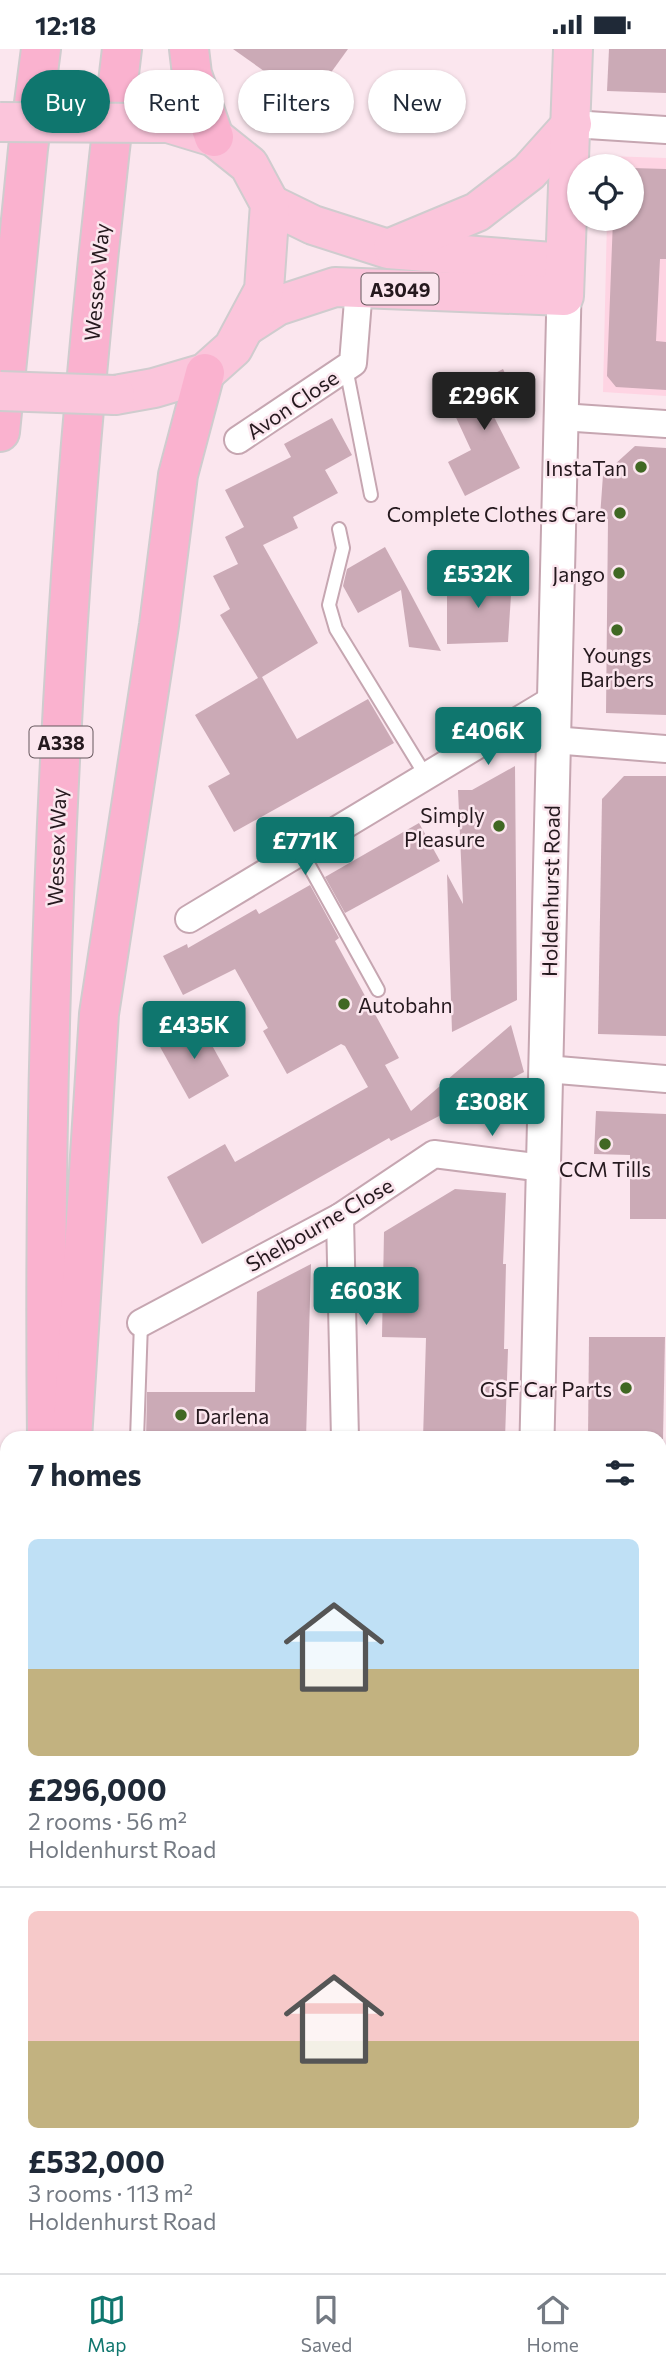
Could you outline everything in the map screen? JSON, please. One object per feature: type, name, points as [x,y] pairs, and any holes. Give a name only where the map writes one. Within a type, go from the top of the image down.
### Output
[{"type":"highway","points":[[0,432],[26,162],[41,49]]},
{"type":"highway","name":"Wessex Way","points":[[47,1431],[47,1067],[63,689],[90,349],[122,49]]},
{"type":"highway","points":[[189,49],[192,74],[214,137]]},
{"type":"highway","points":[[73,1431],[99,1014],[155,653],[178,475],[205,373]]},
{"type":"main road","name":"Holdenhurst Road","points":[[564,279],[573,49]]},
{"type":"main road","points":[[0,122],[168,123],[214,137],[249,165],[270,204]]},
{"type":"main road","name":"A3049","points":[[0,391],[116,395],[154,388],[205,373],[233,348],[264,290],[270,204],[313,225],[388,249],[477,212],[529,172],[572,124]]},
{"type":"main road","points":[[388,249],[564,279]]},
{"type":"main road","name":"A3049","points":[[246,326],[276,306],[335,287],[564,279]]},
{"type":"street","points":[[572,124],[666,130]]},
{"type":"street","name":"Holdenhurst Road","points":[[537,1431],[564,279]]},
{"type":"street","name":"Avon Close","points":[[238,440],[353,363],[359,288]]},
{"type":"street","points":[[561,417],[666,424]]},
{"type":"street","points":[[189,919],[555,699]]},
{"type":"street","points":[[554,740],[666,749]]},
{"type":"street","points":[[545,1069],[666,1079]]},
{"type":"street","name":"Shelbourne Close","points":[[142,1323],[340,1217],[433,1154],[543,1168]]},
{"type":"street","points":[[340,1217],[345,1431]]},
{"type":"lane","points":[[346,367],[371,495]]},
{"type":"lane","points":[[339,529],[343,548],[329,605],[336,629],[426,776]]},
{"type":"lane","points":[[301,851],[378,990]]},
{"type":"lane","points":[[137,1431],[142,1323]]},
{"type":"shaded area","points":[[644,157],[666,158],[666,396],[603,392],[607,231],[644,231]]},
{"type":"building","points":[[233,49],[348,49],[333,70],[263,70]]},
{"type":"building","points":[[609,49],[666,49],[666,93],[607,91]]},
{"type":"building","points":[[644,168],[666,169],[666,259],[660,259],[656,341],[666,342],[666,390],[616,387],[607,376],[613,231],[644,231]]},
{"type":"building","points":[[503,369],[520,405],[494,417],[520,468],[465,496],[448,462],[471,450],[447,398]]},
{"type":"building","points":[[332,418],[352,455],[325,470],[338,493],[293,517],[298,528],[263,545],[318,643],[262,677],[297,739],[368,699],[394,743],[234,832],[208,786],[230,774],[195,715],[258,678],[220,615],[230,609],[213,576],[238,564],[225,537],[244,527],[225,490],[291,457],[284,444]]},
{"type":"building","points":[[635,446],[666,448],[666,715],[606,713],[608,519],[600,517],[603,475]]},
{"type":"building","points":[[385,547],[441,651],[409,647],[401,590],[358,613],[343,586],[347,569]]},
{"type":"building","points":[[447,577],[512,579],[508,642],[447,644]]},
{"type":"building","points":[[515,766],[517,1000],[452,1032],[447,874],[463,904],[458,790],[472,790]]},
{"type":"building","points":[[624,776],[666,776],[666,1036],[598,1034],[602,799]]},
{"type":"building","points":[[419,823],[440,861],[345,913],[325,877]]},
{"type":"building","points":[[310,885],[339,938],[335,941],[399,1058],[385,1065],[411,1111],[511,1025],[524,1072],[391,1141],[389,1138],[202,1244],[167,1177],[225,1144],[235,1162],[368,1087],[345,1046],[341,1044],[287,1074],[263,1031],[268,1028],[235,969],[183,995],[163,956],[187,944],[188,948],[256,909],[259,914]]},
{"type":"building","points":[[199,1022],[229,1076],[189,1099],[159,1045]]},
{"type":"building","points":[[596,1111],[666,1114],[666,1219],[630,1219],[630,1155],[594,1154]]},
{"type":"building","points":[[455,1189],[506,1193],[503,1264],[506,1264],[504,1349],[508,1349],[505,1431],[423,1431],[426,1338],[382,1337],[384,1232]]},
{"type":"building","points":[[311,1264],[306,1431],[146,1431],[147,1392],[255,1392],[257,1292]]},
{"type":"building","name":"GSF Car Parts","points":[[589,1337],[665,1337],[663,1431],[588,1431]]},
{"type":"place","name":"InstaTan","points":[[641,467]]},
{"type":"place","name":"Complete Clothes Care","points":[[620,513]]},
{"type":"place","name":"Jango","points":[[619,573]]},
{"type":"place","name":"Youngs Barbers","points":[[617,630]]},
{"type":"place","name":"Simply Pleasure","points":[[499,826]]},
{"type":"place","name":"Autobahn","points":[[344,1004]]},
{"type":"place","name":"CCM Tills","points":[[605,1144]]},
{"type":"place","name":"GSF Car Parts","points":[[626,1388]]},
{"type":"place","name":"Darlena","points":[[181,1415]]}]
